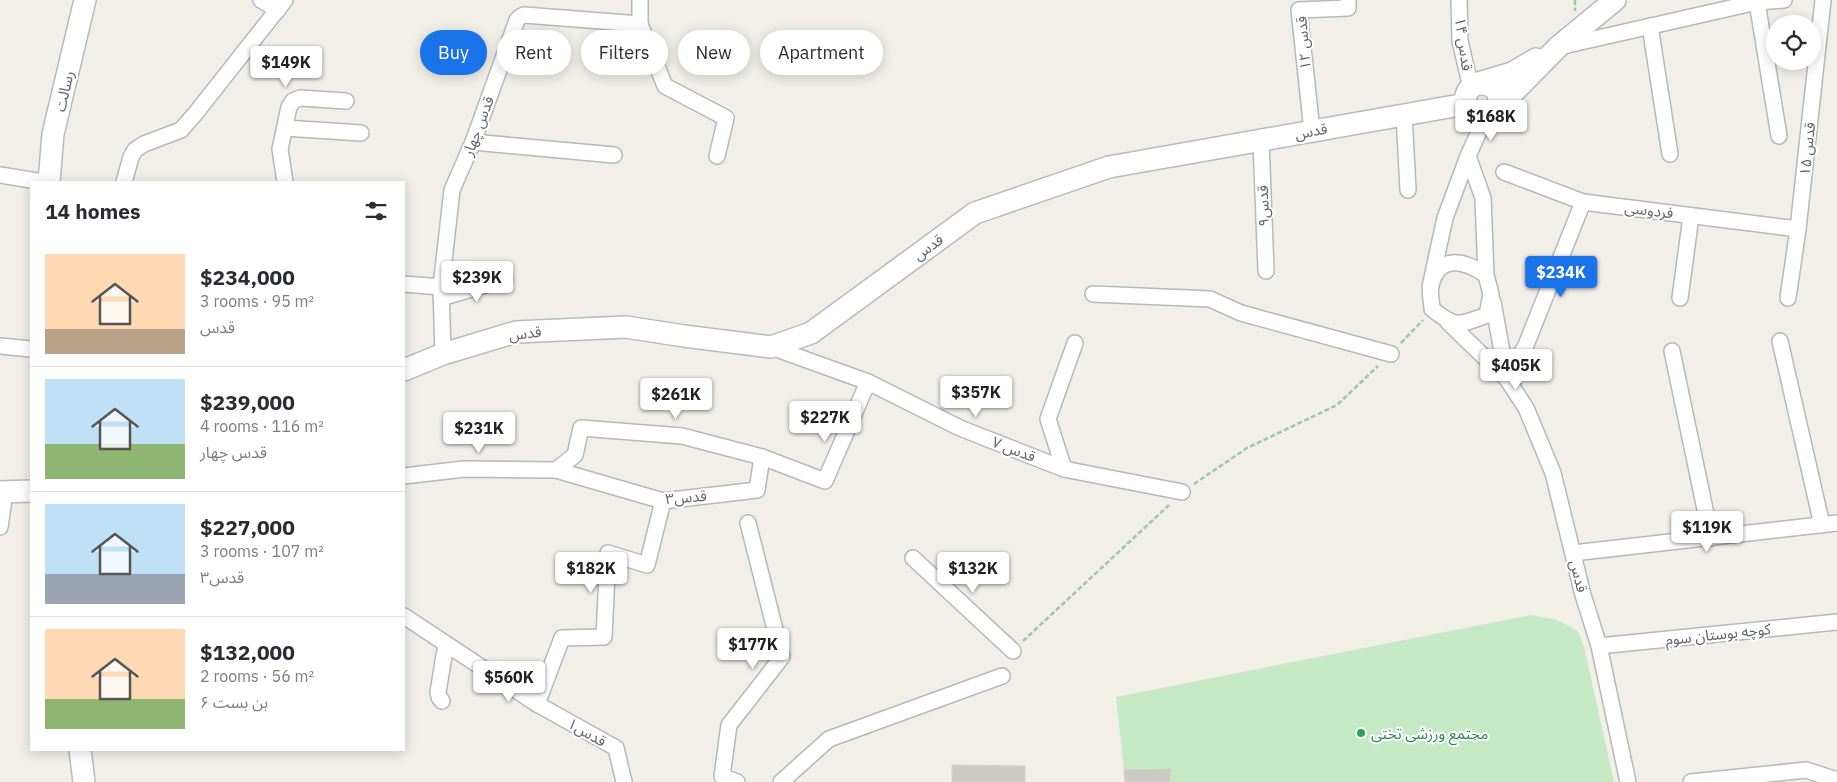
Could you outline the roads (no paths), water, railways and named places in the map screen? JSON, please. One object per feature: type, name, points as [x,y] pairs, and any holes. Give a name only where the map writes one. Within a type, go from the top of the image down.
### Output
[{"type":"street","name":"رسالت","points":[[49,181],[53,134],[85,0]]},
{"type":"street","points":[[124,181],[135,150],[144,144],[181,130],[281,5],[261,0]]},
{"type":"street","points":[[640,0],[640,24],[665,86],[726,118],[717,156]]},
{"type":"street","name":"قدس ۱۲","points":[[1312,131],[1299,10],[1348,8],[1348,0]]},
{"type":"street","name":"قدس ۱۴","points":[[1459,0],[1460,40],[1472,92]]},
{"type":"street","name":"قدس","points":[[1430,287],[1444,218],[1468,156],[1490,114],[1558,47],[1614,0]]},
{"type":"street","name":"قدس","points":[[405,370],[443,354],[516,332],[626,327],[770,347],[811,333],[975,213],[1108,167],[1404,114],[1472,92],[1512,73],[1558,47],[1756,2],[1784,0]]},
{"type":"street","name":"قدس ۱۵","points":[[1788,298],[1798,229],[1823,0]]},
{"type":"street","points":[[1756,2],[1779,136]]},
{"type":"street","name":"قدس چهار","points":[[443,354],[441,292],[452,190],[473,142],[517,20],[524,15],[640,24]]},
{"type":"street","points":[[1650,26],[1670,154]]},
{"type":"street","points":[[1487,84],[1494,88],[1499,96],[1498,104],[1490,114],[1478,116],[1470,111],[1472,92],[1487,84]]},
{"type":"street","points":[[285,181],[280,148],[289,107],[293,101],[300,98],[346,100]]},
{"type":"street","points":[[1404,114],[1408,190]]},
{"type":"street","points":[[285,128],[361,134]]},
{"type":"street","name":"قدس۹","points":[[1261,141],[1266,270]]},
{"type":"street","points":[[473,142],[614,155]]},
{"type":"street","points":[[1468,156],[1483,198],[1486,275],[1507,379]]},
{"type":"street","name":"فردوسی","points":[[1504,172],[1583,202],[1798,229]]},
{"type":"street","points":[[0,175],[37,181]]},
{"type":"street","points":[[1507,379],[1526,345],[1583,202]]},
{"type":"street","points":[[1680,298],[1691,216]]},
{"type":"street","points":[[1486,275],[1465,263],[1446,263],[1437,270],[1430,287],[1432,310],[1448,322],[1507,379]]},
{"type":"street","points":[[405,284],[441,292],[505,279]]},
{"type":"street","points":[[1093,294],[1210,299],[1241,313],[1391,354]]},
{"type":"street","points":[[1448,322],[1463,324],[1487,315],[1491,294]]},
{"type":"street","points":[[1573,553],[1829,524],[1780,341]]},
{"type":"street","points":[[1064,469],[1048,419],[1075,343]]},
{"type":"street","points":[[0,346],[30,349]]},
{"type":"street","name":"قدس ۷","points":[[770,347],[868,382],[960,428],[1064,469],[1182,492]]},
{"type":"street","points":[[1672,351],[1711,538]]},
{"type":"street","name":"قدس","points":[[1507,379],[1526,408],[1553,473],[1598,646],[1628,782]]},
{"type":"street","points":[[556,470],[575,455],[581,428],[682,436],[762,457],[825,481],[868,382]]},
{"type":"street","name":"قدس۳","points":[[405,476],[464,469],[556,470],[662,501],[757,490],[762,457]]},
{"type":"street","points":[[0,528],[3,492],[30,491]]},
{"type":"street","points":[[537,704],[562,638],[604,637],[608,553],[647,564],[662,501]]},
{"type":"street","points":[[736,782],[722,776],[729,725],[782,657],[748,523]]},
{"type":"street","points":[[913,558],[1013,651]]},
{"type":"street","name":"قدس۱","points":[[405,617],[537,704],[616,748],[624,782]]},
{"type":"street","name":"کوچه بوستان سوم","points":[[1598,646],[1837,622]]},
{"type":"street","points":[[442,701],[438,692],[446,644]]},
{"type":"street","points":[[781,782],[829,739],[1002,676]]},
{"type":"street","points":[[80,751],[84,782]]},
{"type":"street","points":[[1691,782],[1806,770],[1837,780]]},
{"type":"place","name":"مجتمع ورزشی تختی","points":[[1361,733]]}]
